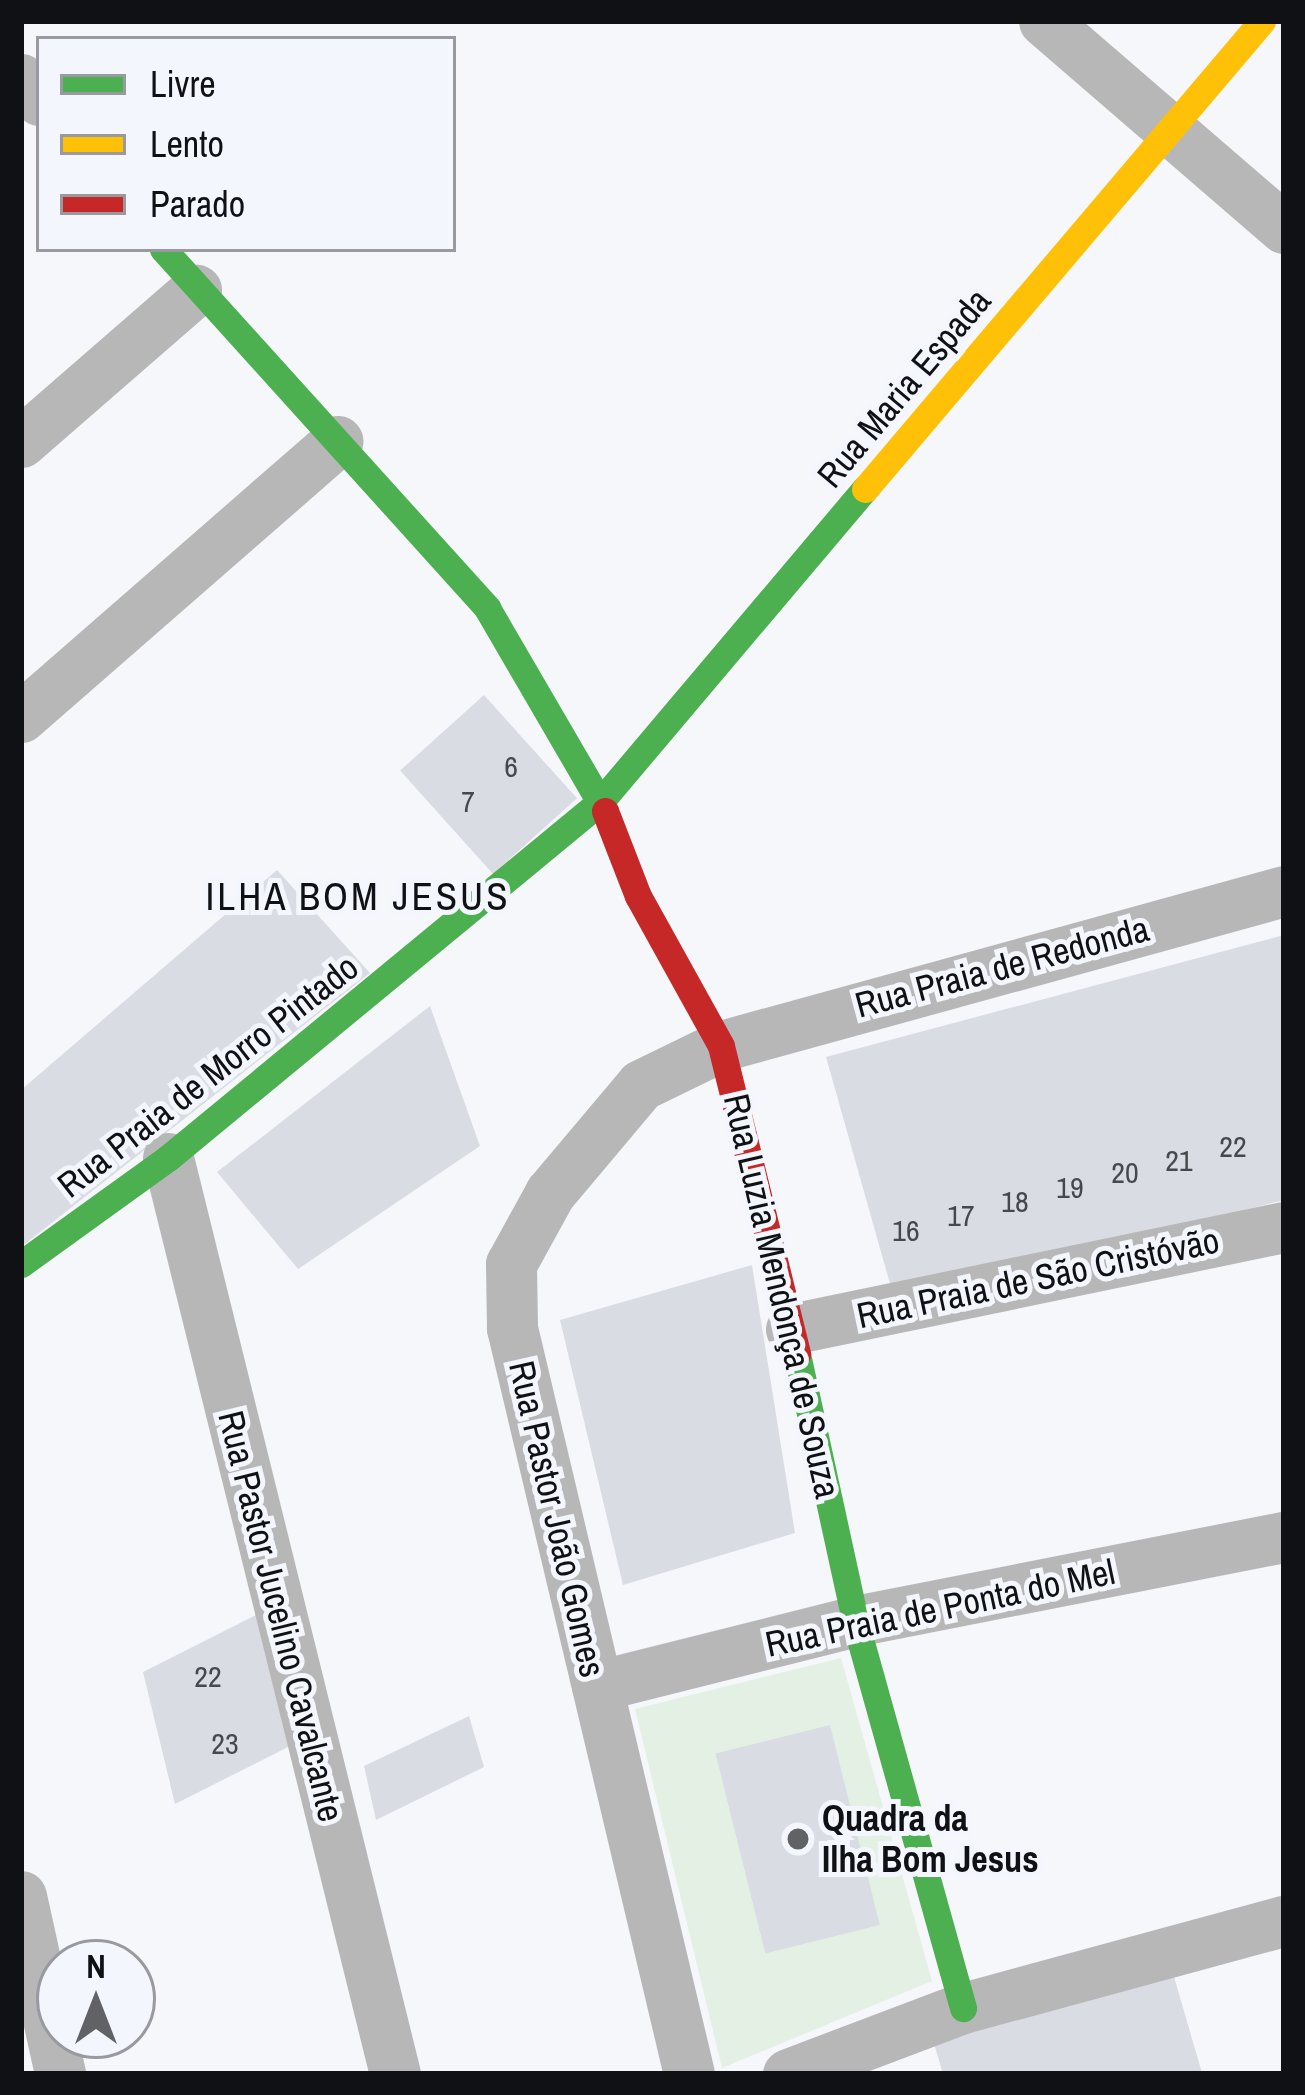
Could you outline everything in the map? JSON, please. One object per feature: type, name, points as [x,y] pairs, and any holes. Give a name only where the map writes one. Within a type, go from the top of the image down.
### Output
[{"type":"street","points":[[1044,21],[1284,228]]},
{"type":"street","name":"Rua Maria Espada","points":[[601,801],[1262,21]]},
{"type":"street","name":"Rua Luzia Mendonça de Souza","points":[[165,252],[488,608],[601,801],[638,896],[721,1046],[791,1329],[855,1622],[963,2008]]},
{"type":"street","points":[[21,442],[196,290]]},
{"type":"street","points":[[21,717],[338,441]]},
{"type":"street","name":"Rua Praia de Morro Pintado","points":[[21,1264],[168,1158],[601,801]]},
{"type":"street","name":"Rua Praia de Redonda","points":[[721,1046],[1284,891]]},
{"type":"street","name":"Rua Pastor João Gomes","points":[[689,2074],[512,1328],[512,1264],[550,1193],[640,1085],[721,1046]]},
{"type":"street","name":"Rua Pastor Jucelino Cavalcante","points":[[168,1158],[395,2074]]},
{"type":"street","name":"Rua Praia de São Cristóvão","points":[[791,1329],[1284,1227]]},
{"type":"street","name":"Rua Praia de Ponta do Mel","points":[[597,1687],[855,1622],[1284,1537]]},
{"type":"street","points":[[21,1896],[60,2074]]},
{"type":"street","points":[[788,2074],[963,2008],[1284,1921]]},
{"type":"green space","points":[[841,1658],[932,1981],[722,2068],[635,1709]]},
{"type":"building","points":[[484,695],[577,798],[493,874],[400,771]]},
{"type":"building","points":[[277,870],[370,973],[21,1247],[21,1090]]},
{"type":"building","points":[[1284,935],[1284,1200],[894,1298],[826,1057]]},
{"type":"building","points":[[430,1006],[480,1146],[298,1269],[217,1172]]},
{"type":"building","points":[[752,1265],[795,1533],[623,1585],[560,1320]]},
{"type":"building","points":[[256,1615],[290,1746],[175,1804],[143,1672]]},
{"type":"building","points":[[469,1716],[484,1767],[376,1820],[364,1766]]},
{"type":"building","name":"Quadra da Ilha Bom Jesus","points":[[830,1725],[880,1925],[765,1953],[716,1754]]},
{"type":"building","points":[[1170,1963],[1202,2073],[943,2074],[932,2037]]},
{"type":"traffic: fast","points":[[166,252],[487,608],[605,811]]},
{"type":"traffic: fast","points":[[21,1264],[168,1158],[601,801],[865,489]]},
{"type":"traffic: fast","points":[[797,1354],[855,1621],[963,2008]]},
{"type":"traffic: slow","points":[[865,489],[1262,21]]},
{"type":"traffic: jam","points":[[605,811],[638,896],[721,1046],[797,1354]]},
{"type":"place","name":"Quadra da Ilha Bom Jesus","points":[[798,1839]]},
{"type":"district","name":"ILHA BOM JESUS","points":[[358,896]]}]
